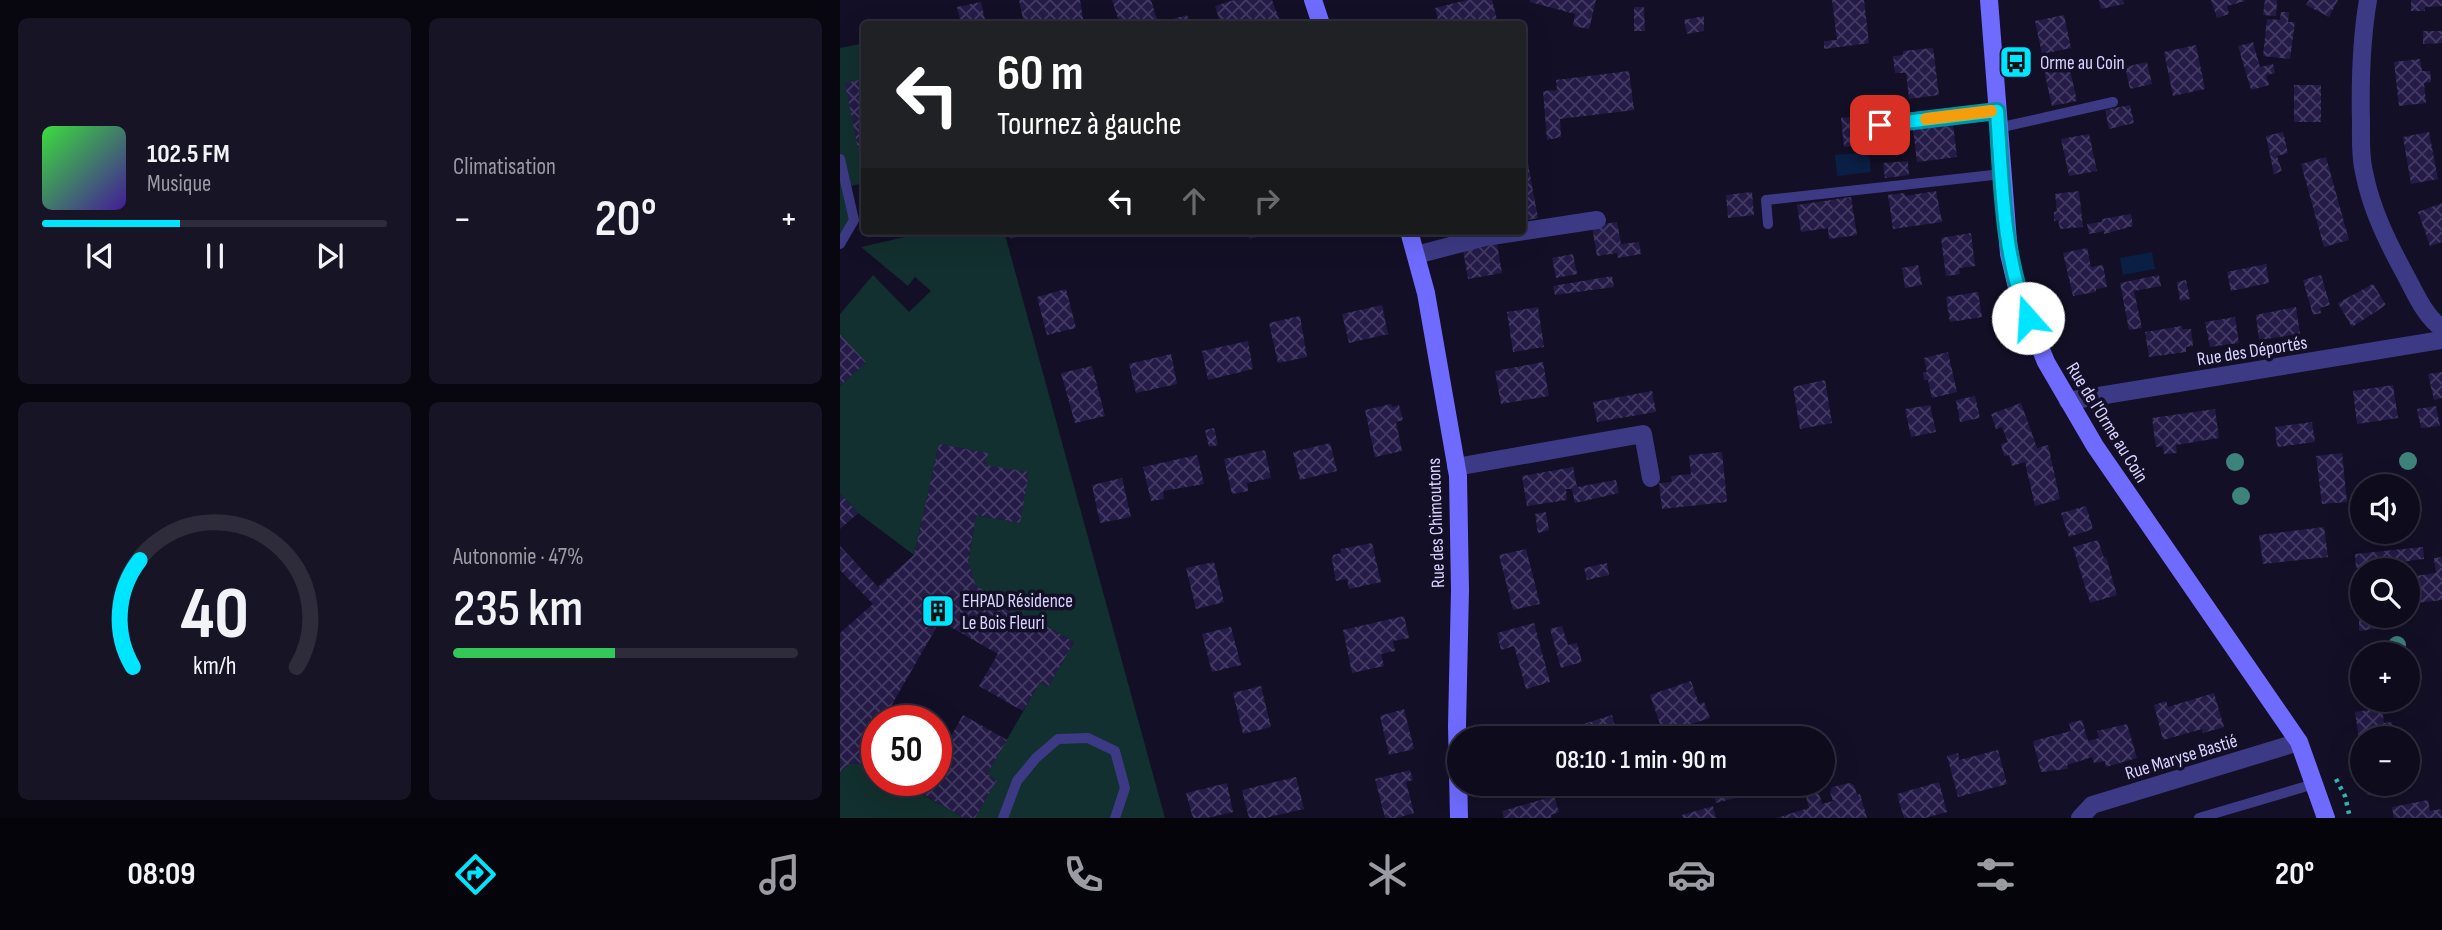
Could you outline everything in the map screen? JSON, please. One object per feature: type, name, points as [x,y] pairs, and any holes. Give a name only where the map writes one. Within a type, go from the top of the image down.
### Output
[{"type":"main road","points":[[1313,0],[1320,21]]},
{"type":"main road","name":"Rue de l'Orme au Coin","points":[[1989,0],[2009,254],[2020,296],[2046,362],[2095,446],[2299,743],[2326,818]]},
{"type":"main road","name":"Rue des Chimoutons","points":[[1410,235],[1434,332],[1456,467],[1460,590],[1457,726],[1459,818]]},
{"type":"street","points":[[2368,0],[2362,35],[2360,80],[2363,170],[2375,212],[2389,245],[2417,296],[2435,324],[2442,328]]},
{"type":"street","points":[[1526,231],[1597,220]]},
{"type":"street","points":[[1416,255],[1498,235]]},
{"type":"street","name":"Rue des Déportés","points":[[2068,401],[2442,340]]},
{"type":"street","points":[[1456,467],[1643,434],[1651,478]]},
{"type":"street","name":"Rue Maryse Bastié","points":[[2080,818],[2092,805],[2299,743]]},
{"type":"lane","points":[[1880,125],[1998,119],[2113,102]]},
{"type":"lane","points":[[840,159],[854,220],[840,243]]},
{"type":"lane","points":[[1768,224],[1766,200],[2002,174]]},
{"type":"lane","points":[[1003,818],[1017,781],[1036,758],[1058,739],[1088,738],[1115,751],[1125,788],[1115,818]]},
{"type":"lane","points":[[2199,818],[2314,784]]},
{"type":"path","points":[[2335,776],[2350,818]]},
{"type":"green space","points":[[861,44],[861,184],[847,187],[854,220],[840,244],[840,48]]},
{"type":"green space","points":[[914,235],[1005,235],[1165,818],[975,818],[996,780],[987,774],[1040,682],[1048,687],[1074,642],[1027,615],[1017,631],[1005,623],[1013,607],[976,586],[968,562],[976,515],[1020,523],[985,465],[987,453],[939,444],[914,555],[858,513],[840,493],[840,386],[866,362],[840,334],[840,314],[873,275],[909,312],[931,291],[915,277],[908,286],[861,247]]},
{"type":"green space","points":[[861,763],[861,796],[925,796],[964,818],[840,818],[840,772],[849,764]]},
{"type":"water","points":[[1869,152],[1871,172],[1837,176],[1835,155]]},
{"type":"water","points":[[2152,252],[2155,269],[2123,275],[2120,258]]},
{"type":"building","points":[[1019,0],[1080,0],[1084,21],[1023,21]]},
{"type":"building","points":[[1112,0],[1151,0],[1157,21],[1119,21]]},
{"type":"building","points":[[1234,0],[1272,0],[1280,21],[1220,21],[1215,6]]},
{"type":"building","points":[[1467,0],[1492,0],[1497,21],[1438,21],[1435,8]]},
{"type":"building","points":[[1530,0],[1596,0],[1589,29],[1573,26],[1575,14]]},
{"type":"building","points":[[1832,0],[1864,0],[1869,43],[1824,49],[1824,41],[1837,40]]},
{"type":"building","points":[[2099,0],[2123,0],[2124,4],[2101,9]]},
{"type":"building","points":[[2211,0],[2245,1],[2227,6],[2229,14],[2217,18]]},
{"type":"building","points":[[2265,0],[2277,0],[2276,16],[2263,15]]},
{"type":"building","points":[[2309,0],[2338,0],[2329,17],[2306,5]]},
{"type":"building","points":[[2411,0],[2442,0],[2442,6],[2425,7],[2425,11],[2411,11]]},
{"type":"building","points":[[981,2],[985,21],[960,21],[957,7]]},
{"type":"building","points":[[1634,7],[1644,7],[1645,31],[1634,31]]},
{"type":"building","points":[[2281,12],[2289,12],[2288,22],[2295,22],[2290,59],[2263,56],[2267,19],[2280,20]]},
{"type":"building","points":[[1187,15],[1189,21],[1165,21]]},
{"type":"building","points":[[2064,15],[2071,48],[2042,54],[2035,21]]},
{"type":"building","points":[[1704,16],[1704,31],[1687,34],[1684,20]]},
{"type":"building","points":[[2423,31],[2442,31],[2442,43],[2423,44]]},
{"type":"building","points":[[2253,42],[2260,67],[2273,64],[2275,73],[2266,75],[2269,85],[2251,90],[2238,46]]},
{"type":"building","points":[[2196,45],[2205,89],[2173,96],[2164,52]]},
{"type":"building","points":[[1933,48],[1939,95],[1909,99],[1906,73],[1895,73],[1893,56],[1903,55],[1903,51]]},
{"type":"building","points":[[2420,59],[2422,71],[2430,71],[2431,82],[2424,83],[2426,103],[2399,106],[2394,62]]},
{"type":"building","points":[[2068,61],[2077,101],[2052,106],[2043,66]]},
{"type":"building","points":[[2147,62],[2152,84],[2130,89],[2125,67]]},
{"type":"building","points":[[1629,71],[1634,110],[1560,119],[1561,137],[1547,140],[1543,91],[1557,90],[1556,80]]},
{"type":"building","points":[[861,80],[861,148],[858,149],[845,83]]},
{"type":"building","points":[[2294,85],[2321,85],[2321,122],[2294,122]]},
{"type":"building","points":[[2130,105],[2134,123],[2109,129],[2105,110]]},
{"type":"building","points":[[1868,115],[1871,145],[1844,147],[1841,118]]},
{"type":"building","points":[[1953,124],[1957,157],[1917,162],[1913,129]]},
{"type":"building","points":[[2283,132],[2288,153],[2277,156],[2282,171],[2274,174],[2266,136]]},
{"type":"building","points":[[2429,132],[2438,179],[2411,184],[2403,137]]},
{"type":"building","points":[[2089,134],[2097,171],[2069,176],[2061,139]]},
{"type":"building","points":[[2326,157],[2349,240],[2324,247],[2301,164]]},
{"type":"building","points":[[1908,161],[1909,175],[1885,178],[1883,163]]},
{"type":"building","points":[[1526,164],[1538,218],[1526,220]]},
{"type":"building","points":[[1936,191],[1942,222],[1893,229],[1888,195],[1904,193],[1905,196]]},
{"type":"building","points":[[2079,191],[2083,227],[2060,229],[2058,220],[2054,221],[2054,212],[2057,211],[2055,194]]},
{"type":"building","points":[[1752,192],[1754,215],[1728,218],[1726,195]]},
{"type":"building","points":[[1851,197],[1857,235],[1829,239],[1828,228],[1801,232],[1797,205]]},
{"type":"building","points":[[2442,203],[2442,242],[2430,246],[2418,212]]},
{"type":"building","points":[[2131,214],[2133,226],[2104,234],[2104,231],[2089,234],[2087,224]]},
{"type":"building","points":[[1617,222],[1621,244],[1639,242],[1641,254],[1618,258],[1617,253],[1597,256],[1592,226]]},
{"type":"building","points":[[1971,233],[1975,266],[1959,268],[1960,274],[1946,276],[1941,238]]},
{"type":"building","points":[[1248,235],[1267,235],[1249,239]]},
{"type":"building","points":[[1497,244],[1502,273],[1468,279],[1463,249]]},
{"type":"building","points":[[2087,248],[2091,267],[2103,265],[2107,287],[2073,296],[2063,253]]},
{"type":"building","points":[[1573,254],[1577,274],[1556,278],[1552,258]]},
{"type":"building","points":[[2266,264],[2269,283],[2231,291],[2227,272]]},
{"type":"building","points":[[1918,265],[1922,285],[1905,288],[1902,268]]},
{"type":"building","points":[[2159,275],[2161,286],[2134,291],[2142,328],[2129,330],[2120,283]]},
{"type":"building","points":[[2321,275],[2330,305],[2320,308],[2321,313],[2313,315],[2303,280]]},
{"type":"building","points":[[1612,276],[1614,287],[1555,295],[1553,286]]},
{"type":"building","points":[[2186,280],[2190,299],[2180,301],[2177,282]]},
{"type":"building","points":[[2373,284],[2386,305],[2352,327],[2338,303]]},
{"type":"building","points":[[1066,289],[1076,328],[1047,335],[1037,297]]},
{"type":"building","points":[[1978,292],[1982,317],[1950,322],[1946,297]]},
{"type":"building","points":[[1382,305],[1388,334],[1349,343],[1342,314]]},
{"type":"building","points":[[1538,307],[1544,347],[1513,352],[1507,312]]},
{"type":"building","points":[[2296,307],[2300,334],[2259,340],[2256,315]]},
{"type":"building","points":[[1300,316],[1307,357],[1278,363],[1269,323]]},
{"type":"building","points":[[2235,317],[2239,343],[2210,347],[2205,322]]},
{"type":"building","points":[[2182,326],[2182,329],[2191,329],[2193,346],[2186,347],[2186,352],[2149,357],[2145,332]]},
{"type":"building","points":[[840,334],[866,362],[840,386]]},
{"type":"building","points":[[1248,341],[1253,369],[1208,380],[1202,351]]},
{"type":"building","points":[[1948,352],[1957,392],[1932,398],[1928,380],[1924,380],[1923,373],[1927,372],[1924,358]]},
{"type":"building","points":[[1171,354],[1177,384],[1136,393],[1129,364]]},
{"type":"building","points":[[1543,362],[1549,396],[1501,404],[1495,371]]},
{"type":"building","points":[[1092,366],[1105,416],[1075,423],[1061,373]]},
{"type":"building","points":[[2442,372],[2442,398],[2434,400],[2428,374]]},
{"type":"building","points":[[1825,380],[1832,423],[1800,429],[1793,387]]},
{"type":"building","points":[[2393,385],[2398,418],[2357,424],[2353,391]]},
{"type":"building","points":[[1652,391],[1656,412],[1597,422],[1593,402]]},
{"type":"building","points":[[1975,396],[1980,418],[1960,422],[1956,400]]},
{"type":"building","points":[[2021,403],[2037,448],[2048,445],[2060,499],[2035,506],[2025,462],[2012,466],[2009,455],[2004,456],[2001,444],[2008,442],[2002,427],[1996,429],[1991,414]]},
{"type":"building","points":[[1391,404],[1392,407],[1399,405],[1403,420],[1396,422],[1402,451],[1375,457],[1365,410]]},
{"type":"building","points":[[1930,405],[1936,432],[1911,437],[1905,409]]},
{"type":"building","points":[[2436,406],[2440,426],[2421,428],[2417,409]]},
{"type":"building","points":[[2215,409],[2219,438],[2176,445],[2177,453],[2164,454],[2163,446],[2156,447],[2152,418]]},
{"type":"building","points":[[2312,422],[2315,442],[2277,447],[2275,427]]},
{"type":"building","points":[[1214,428],[1218,445],[1209,447],[1205,430]]},
{"type":"building","points":[[1330,443],[1337,471],[1300,480],[1293,452]]},
{"type":"building","name":"EHPAD Résidence Le Bois Fleuri","points":[[939,444],[988,453],[985,465],[1029,472],[1020,523],[976,515],[968,562],[976,586],[1014,607],[1005,623],[1017,631],[1027,615],[1074,642],[1048,687],[1040,682],[1023,711],[979,686],[998,654],[940,621],[892,705],[861,705],[861,763],[849,764],[840,772],[840,633],[873,604],[840,570],[840,546],[878,587],[914,555]]},
{"type":"building","points":[[1265,450],[1271,478],[1247,483],[1248,491],[1232,494],[1224,459]]},
{"type":"building","points":[[1722,452],[1727,502],[1662,509],[1659,483],[1672,482],[1671,476],[1691,474],[1689,455]]},
{"type":"building","points":[[2342,453],[2347,502],[2322,504],[2316,456]]},
{"type":"building","points":[[1197,455],[1204,484],[1163,491],[1164,499],[1151,501],[1143,467]]},
{"type":"building","points":[[1573,467],[1577,487],[1616,480],[1619,493],[1575,503],[1572,489],[1566,489],[1567,500],[1527,506],[1522,476]]},
{"type":"building","points":[[1122,478],[1131,517],[1100,523],[1092,485]]},
{"type":"building","points":[[840,493],[858,513],[840,529]]},
{"type":"building","points":[[2086,506],[2093,529],[2069,537],[2061,513]]},
{"type":"building","points":[[1546,512],[1549,530],[1538,533],[1535,514]]},
{"type":"building","points":[[2324,527],[2328,557],[2263,564],[2259,535]]},
{"type":"building","points":[[2098,540],[2117,595],[2090,603],[2073,547]]},
{"type":"building","points":[[1372,543],[1381,582],[1349,589],[1347,579],[1336,581],[1333,555],[1341,553],[1341,549]]},
{"type":"building","points":[[2423,547],[2424,559],[2355,558],[2355,554]]},
{"type":"building","points":[[1526,549],[1540,604],[1513,610],[1499,555]]},
{"type":"building","points":[[2442,557],[2442,600],[2420,603],[2420,575],[2436,573],[2434,558]]},
{"type":"building","points":[[1214,562],[1224,602],[1196,609],[1186,568]]},
{"type":"building","points":[[1607,563],[1609,575],[1587,580],[1584,568]]},
{"type":"building","points":[[1404,616],[1409,638],[1393,641],[1395,651],[1381,654],[1384,666],[1352,673],[1343,630]]},
{"type":"building","points":[[1534,623],[1550,682],[1526,689],[1514,646],[1501,650],[1497,633]]},
{"type":"building","points":[[1562,626],[1568,645],[1577,643],[1582,662],[1561,668],[1550,629]]},
{"type":"building","points":[[1231,627],[1241,665],[1212,672],[1202,634]]},
{"type":"building","points":[[2359,628],[2383,628],[2359,631]]},
{"type":"building","points":[[1691,681],[1699,704],[1704,702],[1710,718],[1685,726],[1661,726],[1650,695]]},
{"type":"building","points":[[1261,686],[1271,727],[1243,734],[1233,693]]},
{"type":"building","points":[[2214,693],[2224,727],[2203,733],[2202,729],[2163,740],[2154,705],[2166,701],[2168,707]]},
{"type":"building","points":[[1404,709],[1414,749],[1389,755],[1380,716]]},
{"type":"building","points":[[2355,712],[2383,712],[2384,723],[2392,722],[2392,726],[2357,726]]},
{"type":"building","points":[[963,715],[1007,740],[987,774],[997,780],[975,818],[964,818],[926,796],[952,796],[952,735]]},
{"type":"building","points":[[1612,715],[1615,726],[1577,726]]},
{"type":"building","points":[[2082,720],[2088,741],[2099,738],[2097,731],[2127,724],[2137,758],[2106,767],[2105,761],[2094,763],[2092,757],[2067,765],[2068,769],[2041,772],[2033,741],[2071,731],[2069,723]]},
{"type":"building","points":[[1998,750],[2007,784],[1958,797],[1947,756],[1958,753],[1959,760]]},
{"type":"building","points":[[1410,770],[1413,780],[1406,782],[1414,813],[1385,818],[1375,779]]},
{"type":"building","points":[[1296,777],[1304,809],[1265,818],[1249,818],[1242,790]]},
{"type":"building","points":[[1939,782],[1947,812],[1925,818],[1904,818],[1897,794]]},
{"type":"building","points":[[1227,783],[1233,812],[1193,818],[1186,793]]},
{"type":"building","points":[[1850,783],[1854,785],[1857,795],[1860,794],[1867,818],[1776,818],[1809,808],[1806,796],[1820,796],[1822,804],[1833,801],[1831,796],[1835,796],[1835,786]]},
{"type":"building","points":[[1554,796],[1559,812],[1551,815],[1552,818],[1504,818],[1502,811]]},
{"type":"building","points":[[1714,796],[1739,797],[1716,803]]},
{"type":"building","points":[[2428,800],[2430,811],[2441,809],[2442,818],[2394,818],[2392,807]]},
{"type":"building","points":[[1713,806],[1716,818],[1683,818],[1682,815]]},
{"type":"slow traffic","points":[[1926,119],[1991,111]]},
{"type":"place","name":"Orme au Coin","points":[[2016,62]]},
{"type":"place","name":"EHPAD Résidence Le Bois Fleuri","points":[[938,611]]},
{"type":"route","points":[[1880,125],[1997,111],[2009,254],[2028,318]]}]
